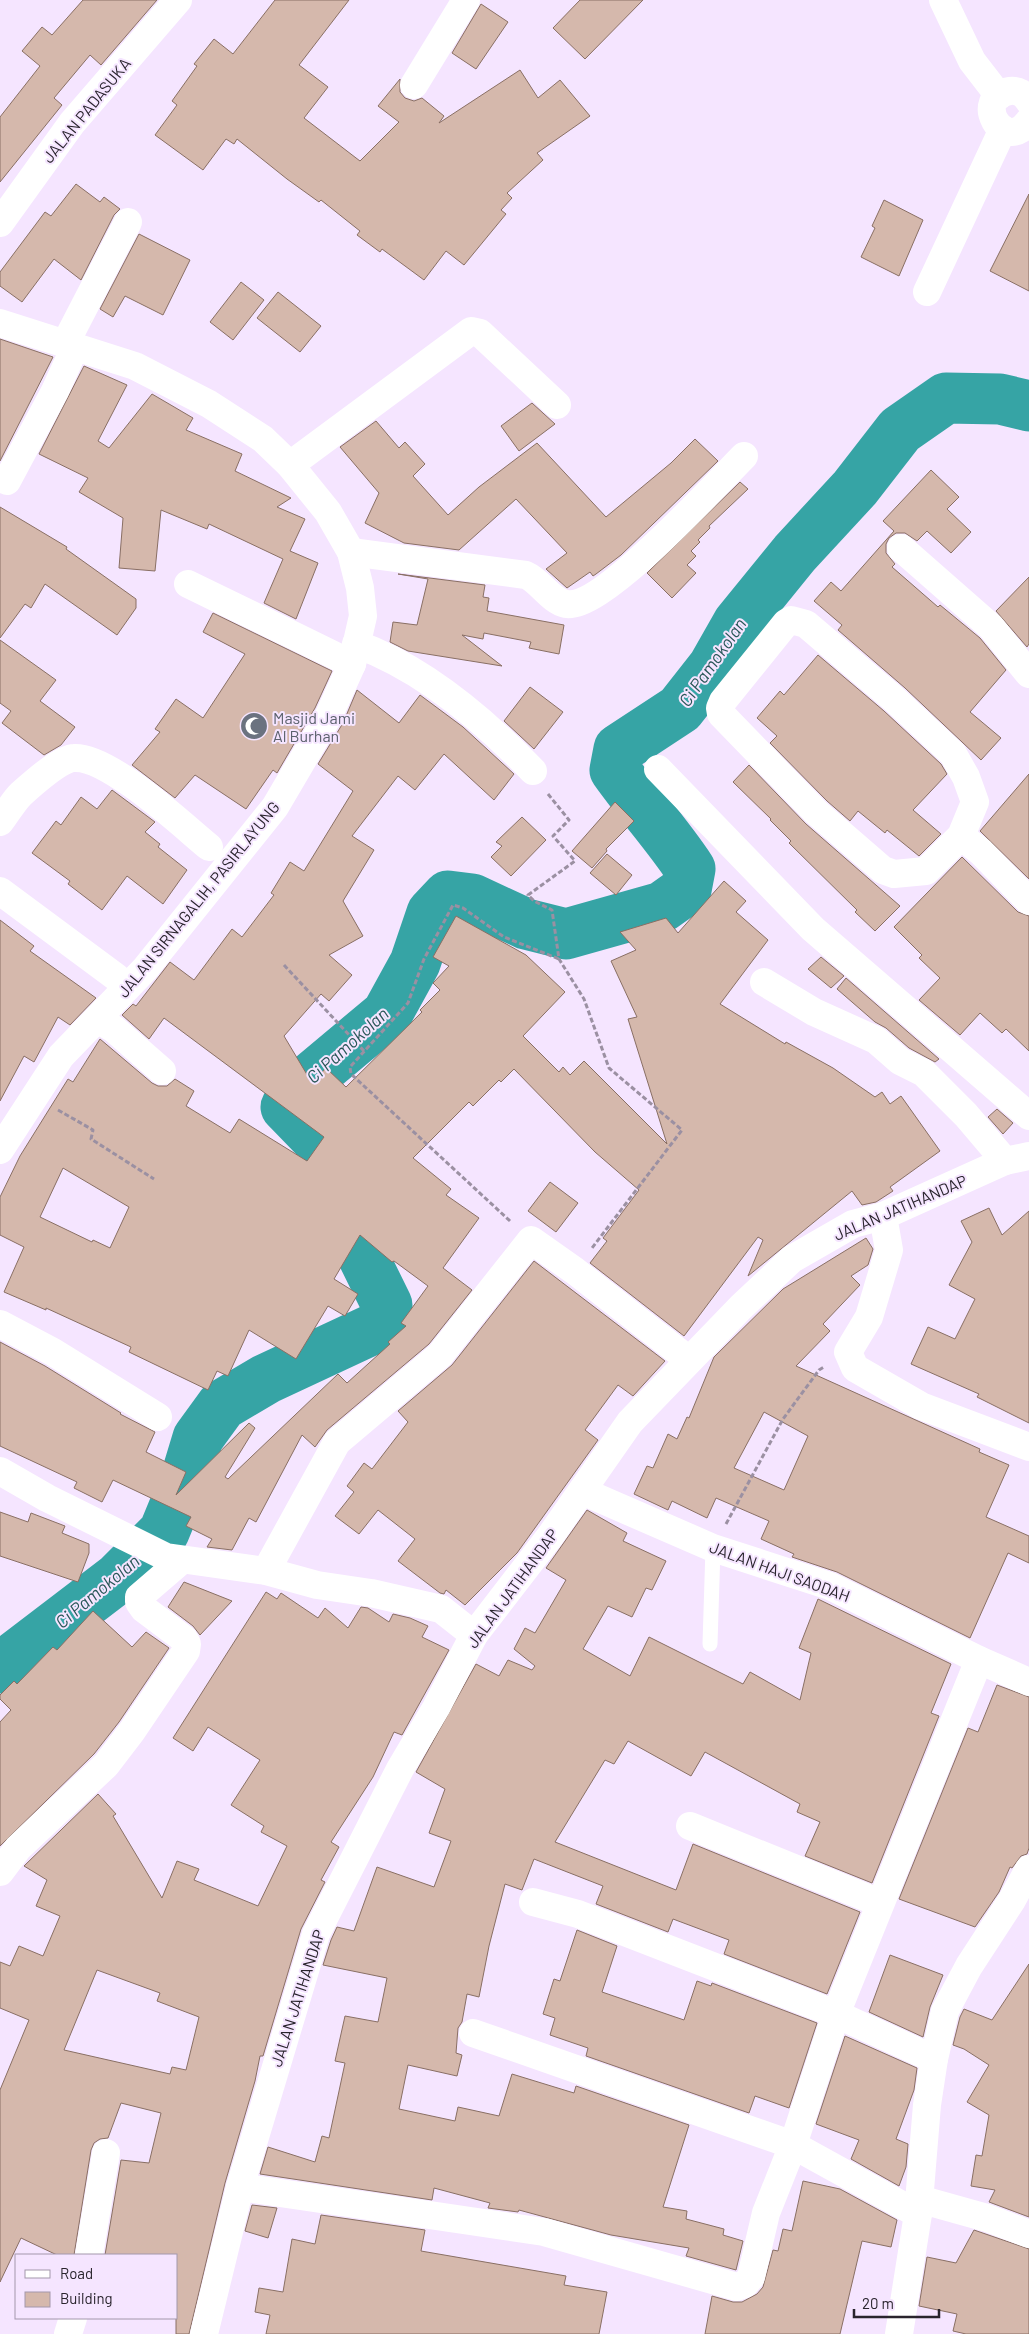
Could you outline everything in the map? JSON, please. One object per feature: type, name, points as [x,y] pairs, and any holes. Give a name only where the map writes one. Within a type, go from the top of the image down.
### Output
[{"type":"street","name":"JALAN PADASUKA","points":[[0,223],[72,123],[178,0]]},
{"type":"street","points":[[414,85],[466,0]]},
{"type":"street","points":[[927,292],[1024,115],[1016,91],[999,96],[972,61],[943,0]]},
{"type":"street","points":[[6,481],[55,391],[70,345],[128,222]]},
{"type":"street","name":"JALAN SIRNAGALIH, PASIRLAYUNG","points":[[0,323],[135,366],[175,385],[242,423],[264,439],[290,465],[328,512],[351,552],[360,588],[363,616],[354,654],[329,715],[275,807],[145,968],[61,1056],[1,1144]]},
{"type":"street","points":[[290,465],[471,331],[480,333],[557,405]]},
{"type":"street","points":[[351,552],[526,575],[533,578],[558,600],[565,604],[573,604],[600,592],[635,564],[744,456]]},
{"type":"street","points":[[901,548],[990,627],[1029,674]]},
{"type":"street","points":[[188,584],[354,654],[378,652],[446,694],[501,738],[533,771]]},
{"type":"street","points":[[797,620],[806,624],[894,699],[953,754],[966,777],[975,802],[961,836],[926,871],[894,874],[883,870],[816,812],[721,714],[720,708],[723,700],[786,623],[797,620]]},
{"type":"street","points":[[0,822],[20,795],[64,760],[74,758],[94,762],[118,774],[209,847]]},
{"type":"street","points":[[658,769],[813,929],[1029,1116]]},
{"type":"street","points":[[961,836],[981,852],[1029,901]]},
{"type":"street","points":[[0,891],[116,977]]},
{"type":"street","points":[[764,982],[814,1012],[876,1040],[900,1061],[924,1073],[966,1115],[1017,1159]]},
{"type":"street","points":[[97,1019],[114,1029],[162,1071]]},
{"type":"street","name":"JALAN JATIHANDAP","points":[[204,2334],[240,2186],[316,1934],[400,1769],[436,1708],[474,1635],[582,1491],[630,1422],[689,1360],[792,1259],[853,1224],[883,1216],[1017,1159]]},
{"type":"street","points":[[883,1216],[889,1250],[869,1317],[848,1352],[854,1368],[921,1406],[1029,1447]]},
{"type":"street","points":[[266,1571],[337,1442],[440,1355],[531,1240],[575,1271],[689,1360]]},
{"type":"street","points":[[0,1324],[53,1352],[158,1417]]},
{"type":"street","points":[[0,1471],[120,1535],[174,1559],[266,1571],[317,1584],[372,1593],[441,1609],[474,1635]]},
{"type":"street","name":"JALAN HAJI SAODAH","points":[[582,1491],[713,1548],[830,1586],[979,1660],[1029,1682]]},
{"type":"street","points":[[0,1872],[18,1848],[106,1765],[132,1731],[186,1651],[187,1647],[184,1639],[139,1605],[138,1599],[174,1559]]},
{"type":"street","points":[[240,2186],[544,2232],[737,2287],[745,2284],[751,2277],[766,2213],[793,2145],[836,2014],[979,1660]]},
{"type":"street","points":[[690,1826],[880,1903]]},
{"type":"street","points":[[899,2334],[918,2206],[927,2105],[934,2059],[945,2012],[969,1966],[1012,1900],[1029,1869]]},
{"type":"street","points":[[533,1902],[578,1914],[836,2014],[934,2059]]},
{"type":"street","points":[[473,2033],[793,2145],[918,2206],[987,2218],[1029,2234]]},
{"type":"street","points":[[88,2254],[106,2153]]},
{"type":"street","points":[[68,2334],[73,2319]]},
{"type":"lane","points":[[710,1644],[713,1548]]},
{"type":"path","points":[[533,771],[570,820],[553,836],[576,861],[528,895],[534,901],[552,910],[558,959],[584,999],[609,1068],[682,1130],[575,1271]]},
{"type":"path","points":[[531,1240],[351,1074],[350,1067],[408,1003],[424,959],[453,905],[463,908],[504,937],[558,959]]},
{"type":"path","points":[[284,965],[364,1051]]},
{"type":"path","points":[[34,1095],[93,1130],[91,1138],[154,1179]]},
{"type":"path","points":[[713,1548],[783,1419],[819,1370],[848,1352]]},
{"type":"building","points":[[83,0],[157,0],[101,65],[90,55],[54,98],[62,105],[0,182],[0,117],[40,66],[22,51],[42,27],[52,35]]},
{"type":"building","points":[[275,0],[349,0],[299,65],[328,87],[304,118],[360,161],[399,122],[378,106],[400,79],[400,92],[405,98],[414,101],[422,98],[444,116],[439,123],[520,70],[538,98],[560,80],[590,116],[537,153],[543,160],[507,193],[512,198],[501,210],[506,214],[464,265],[446,251],[424,280],[382,249],[380,252],[357,235],[360,231],[321,200],[319,202],[287,179],[237,139],[234,144],[226,139],[203,170],[155,135],[177,105],[172,101],[197,66],[194,64],[214,39],[233,54]]},
{"type":"building","points":[[580,0],[643,0],[585,59],[553,28]]},
{"type":"building","points":[[481,4],[508,22],[476,69],[452,53]]},
{"type":"building","points":[[76,184],[100,202],[104,197],[120,209],[114,215],[81,280],[54,259],[22,302],[0,286],[0,272],[45,212],[51,216]]},
{"type":"building","points":[[1029,194],[1029,291],[990,271]]},
{"type":"building","points":[[884,200],[923,220],[899,276],[861,257],[875,228],[872,226]]},
{"type":"building","points":[[139,234],[190,260],[163,315],[125,296],[113,317],[100,309]]},
{"type":"building","points":[[241,282],[264,300],[233,340],[210,322]]},
{"type":"building","points":[[278,292],[321,326],[300,352],[257,318]]},
{"type":"building","points":[[0,339],[53,357],[0,461]]},
{"type":"building","points":[[84,366],[127,385],[98,441],[109,448],[152,394],[193,418],[186,430],[242,454],[235,471],[291,498],[277,507],[305,519],[290,551],[318,563],[296,619],[264,603],[283,559],[209,524],[207,529],[161,510],[155,571],[119,568],[123,518],[79,492],[88,478],[39,454]]},
{"type":"building","points":[[532,403],[555,424],[519,451],[501,426]]},
{"type":"building","points":[[376,421],[399,448],[405,442],[425,464],[413,476],[448,515],[479,487],[537,443],[606,517],[671,463],[695,439],[718,461],[621,555],[593,576],[590,572],[567,588],[546,569],[567,553],[516,499],[459,550],[404,543],[365,523],[379,493],[340,447]]},
{"type":"building","points":[[931,470],[959,497],[947,509],[971,532],[951,553],[927,531],[917,541],[905,533],[896,533],[889,538],[886,544],[886,553],[895,564],[892,567],[938,607],[940,605],[980,638],[1006,670],[970,712],[1001,738],[981,760],[905,688],[838,630],[842,625],[814,601],[831,582],[841,591],[894,531],[883,521]]},
{"type":"building","points":[[740,482],[748,489],[709,526],[710,528],[698,540],[700,542],[691,551],[696,556],[687,565],[696,573],[672,598],[647,573]]},
{"type":"building","points":[[0,507],[67,547],[66,549],[136,599],[136,608],[117,635],[45,584],[31,608],[25,604],[0,638]]},
{"type":"building","points":[[398,574],[485,585],[483,597],[489,598],[487,611],[564,625],[559,654],[529,648],[531,642],[484,633],[483,639],[462,635],[502,666],[408,651],[390,642],[393,622],[417,625],[428,579]]},
{"type":"building","points":[[1029,577],[1029,644],[1027,647],[996,611]]},
{"type":"building","points":[[213,613],[332,671],[315,708],[277,773],[273,770],[246,809],[195,775],[175,798],[132,765],[160,732],[155,729],[176,699],[203,718],[245,654],[203,632]]},
{"type":"building","points":[[0,640],[56,680],[40,701],[75,727],[61,745],[44,755],[2,723],[11,711],[0,703]]},
{"type":"building","points":[[818,655],[884,711],[941,764],[947,774],[913,810],[941,834],[919,856],[887,830],[885,833],[858,811],[850,821],[827,801],[770,743],[777,736],[757,718],[780,691],[784,695]]},
{"type":"building","points":[[530,687],[563,712],[534,749],[504,721]]},
{"type":"building","points":[[357,690],[399,723],[420,695],[463,727],[514,774],[494,800],[444,754],[415,790],[398,776],[352,836],[374,850],[343,901],[363,936],[329,955],[352,975],[329,1001],[321,994],[284,1036],[312,1083],[326,1068],[346,1087],[422,1012],[420,1010],[440,990],[433,983],[449,966],[433,957],[456,916],[526,955],[565,992],[523,1036],[559,1072],[563,1067],[570,1075],[584,1061],[667,1144],[628,1019],[637,1017],[611,961],[636,950],[620,932],[666,918],[678,933],[724,881],[746,901],[736,912],[768,940],[720,1004],[785,1044],[786,1042],[833,1068],[875,1097],[882,1092],[890,1104],[901,1096],[940,1151],[890,1187],[893,1191],[876,1202],[862,1205],[852,1191],[748,1276],[763,1240],[758,1237],[684,1336],[590,1263],[607,1241],[603,1238],[639,1190],[595,1152],[514,1069],[501,1082],[499,1080],[473,1106],[469,1102],[413,1158],[451,1189],[446,1195],[479,1218],[443,1268],[472,1290],[429,1344],[327,1430],[315,1447],[302,1435],[256,1522],[249,1518],[232,1550],[207,1547],[212,1539],[186,1526],[191,1517],[113,1480],[102,1502],[74,1488],[77,1482],[0,1446],[0,1342],[45,1366],[120,1414],[155,1432],[146,1452],[186,1472],[176,1495],[249,1423],[255,1428],[225,1477],[228,1479],[338,1374],[347,1383],[390,1344],[388,1342],[406,1326],[401,1323],[428,1286],[394,1261],[392,1262],[360,1235],[334,1279],[358,1294],[345,1316],[328,1306],[296,1359],[249,1330],[228,1376],[217,1371],[208,1390],[129,1352],[131,1347],[46,1308],[46,1310],[4,1292],[24,1247],[0,1235],[0,1197],[20,1156],[68,1079],[73,1082],[100,1039],[152,1083],[158,1086],[167,1086],[175,1079],[194,1091],[186,1106],[230,1133],[239,1119],[307,1161],[324,1137],[164,1018],[149,1039],[122,1015],[133,1004],[136,1006],[170,962],[194,980],[232,929],[242,937],[274,895],[271,893],[290,862],[304,871],[353,791],[318,764],[343,723]],"holes":[[[63,1168],[129,1207],[110,1248],[93,1240],[92,1242],[40,1217]]]},
{"type":"building","points":[[749,765],[806,824],[900,906],[875,931],[855,912],[857,910],[789,843],[791,841],[771,819],[733,782]]},
{"type":"building","points":[[1029,774],[1029,879],[980,831]]},
{"type":"building","points":[[112,790],[155,822],[145,832],[160,844],[158,847],[187,870],[163,904],[127,876],[102,910],[68,884],[70,881],[32,853],[56,821],[61,825],[81,797],[97,809]]},
{"type":"building","points":[[615,802],[634,821],[606,849],[607,851],[592,868],[572,851]]},
{"type":"building","points":[[522,817],[546,840],[511,876],[491,857],[502,846],[496,842]]},
{"type":"building","points":[[607,854],[632,875],[616,895],[590,873]]},
{"type":"building","points":[[962,857],[1018,912],[1029,916],[1029,1051],[1006,1029],[1002,1033],[980,1013],[960,1035],[919,1000],[940,978],[919,958],[922,955],[894,927]]},
{"type":"building","points":[[0,920],[34,946],[30,951],[96,998],[70,1025],[58,1017],[34,1062],[24,1056],[0,1101]]},
{"type":"building","points":[[821,957],[844,976],[831,988],[808,969]]},
{"type":"building","points":[[846,978],[939,1059],[935,1062],[909,1048],[837,989]]},
{"type":"building","points":[[997,1109],[1013,1123],[1003,1134],[988,1117]]},
{"type":"building","points":[[550,1182],[578,1203],[556,1232],[528,1211]]},
{"type":"building","points":[[989,1208],[1002,1235],[1029,1211],[1029,1423],[977,1397],[979,1394],[911,1364],[928,1327],[955,1339],[975,1299],[949,1285],[972,1242],[961,1221]]},
{"type":"building","points":[[866,1238],[873,1249],[868,1265],[851,1276],[860,1285],[823,1324],[830,1331],[796,1366],[980,1449],[979,1452],[1009,1465],[986,1517],[1029,1536],[1029,1563],[1008,1553],[970,1638],[837,1572],[792,1557],[794,1554],[761,1539],[769,1521],[716,1498],[707,1518],[672,1501],[668,1510],[634,1494],[647,1466],[653,1468],[668,1434],[677,1439],[687,1417],[689,1418],[714,1357],[783,1289]],"holes":[[[764,1412],[808,1436],[784,1490],[734,1468]]]},
{"type":"building","points":[[534,1261],[665,1361],[633,1396],[618,1385],[585,1430],[598,1440],[517,1553],[465,1605],[446,1590],[444,1594],[440,1593],[398,1561],[415,1539],[378,1510],[359,1534],[335,1516],[354,1492],[347,1486],[364,1463],[372,1469],[408,1422],[398,1411],[452,1365]]},
{"type":"building","points":[[587,1510],[627,1533],[623,1541],[666,1561],[652,1590],[646,1588],[632,1617],[608,1606],[583,1649],[630,1676],[649,1637],[743,1684],[750,1672],[800,1700],[811,1653],[799,1648],[818,1599],[951,1664],[931,1713],[939,1716],[872,1883],[805,1856],[820,1822],[797,1812],[800,1804],[705,1752],[691,1776],[628,1741],[614,1764],[605,1760],[555,1842],[676,1890],[693,1844],[860,1912],[827,1994],[724,1954],[729,1940],[673,1919],[668,1932],[596,1904],[603,1886],[534,1859],[522,1890],[505,1884],[489,1946],[479,1997],[467,1994],[462,2022],[458,2028],[456,2053],[462,2055],[457,2076],[408,2065],[399,2109],[455,2121],[458,2107],[499,2116],[512,2074],[574,2093],[576,2086],[689,2125],[663,2207],[687,2211],[686,2219],[724,2229],[723,2235],[743,2241],[736,2270],[686,2256],[689,2248],[611,2235],[519,2210],[518,2212],[488,2208],[490,2203],[434,2188],[432,2200],[260,2174],[268,2147],[315,2162],[322,2136],[329,2138],[345,2063],[335,2061],[345,2016],[378,2022],[387,1978],[323,1965],[331,1940],[337,1927],[354,1931],[377,1867],[434,1887],[451,1841],[429,1833],[445,1789],[416,1772],[476,1664],[499,1676],[508,1660],[532,1670],[535,1666],[514,1649],[525,1628],[535,1633],[566,1580],[546,1568]]},
{"type":"building","points":[[0,1512],[28,1522],[31,1513],[65,1526],[62,1533],[89,1544],[89,1553],[78,1582],[0,1556]]},
{"type":"building","points":[[184,1582],[232,1601],[200,1635],[193,1626],[168,1607]]},
{"type":"building","points":[[266,1592],[277,1599],[281,1593],[318,1618],[325,1608],[348,1628],[361,1607],[368,1608],[389,1622],[393,1614],[410,1618],[428,1626],[422,1637],[449,1650],[402,1735],[394,1732],[373,1777],[331,1842],[339,1847],[321,1880],[325,1882],[301,1929],[263,2056],[260,2056],[255,2081],[225,2183],[189,2334],[176,2334],[176,2319],[178,2319],[178,2254],[105,2254],[121,2160],[149,2163],[161,2113],[121,2103],[108,2138],[100,2139],[94,2143],[91,2150],[74,2254],[55,2254],[21,2238],[0,2282],[0,2090],[29,2020],[0,2008],[0,1962],[10,1966],[19,1946],[43,1956],[60,1916],[36,1906],[47,1880],[24,1866],[98,1794],[116,1814],[113,1816],[162,1898],[177,1861],[199,1869],[194,1880],[258,1906],[287,1846],[261,1832],[264,1826],[231,1805],[260,1760],[208,1727],[193,1751],[173,1738]],"holes":[[[97,1970],[160,1993],[157,2001],[199,2017],[186,2070],[172,2067],[170,2074],[64,2050]]]},
{"type":"building","points":[[93,1611],[132,1647],[146,1632],[169,1648],[119,1722],[94,1754],[0,1846],[0,1722],[11,1710],[0,1699],[0,1695],[14,1681],[17,1684],[53,1647],[57,1650]]},
{"type":"building","points":[[997,1685],[1029,1697],[1029,1848],[1027,1854],[1021,1856],[1012,1868],[1010,1867],[999,1892],[975,1927],[899,1899],[968,1728],[978,1732]]},
{"type":"building","points":[[577,1930],[617,1946],[602,1992],[684,2020],[697,1981],[711,1986],[712,1983],[817,2023],[789,2108],[755,2096],[749,2113],[586,2056],[588,2048],[550,2035],[555,2018],[543,2014],[554,1979],[560,1981]]},
{"type":"building","points":[[890,1955],[943,1975],[930,2007],[923,2037],[869,2012]]},
{"type":"building","points":[[1029,1964],[1029,2217],[989,2202],[995,2190],[971,2186],[976,2155],[982,2156],[989,2115],[967,2102],[989,2065],[964,2049],[953,2045],[964,2009],[992,2020]]},
{"type":"building","points":[[845,2036],[917,2068],[914,2090],[896,2139],[908,2144],[906,2167],[899,2186],[851,2159],[859,2140],[816,2124]]},
{"type":"building","points":[[803,2181],[840,2189],[897,2220],[891,2247],[862,2241],[840,2334],[705,2334],[712,2296],[733,2302],[742,2302],[757,2294],[763,2287],[773,2250],[778,2251],[783,2229],[792,2231]]},
{"type":"building","points":[[252,2205],[277,2208],[268,2238],[245,2231]]},
{"type":"building","points":[[321,2215],[425,2230],[421,2251],[566,2276],[564,2285],[607,2292],[599,2334],[266,2334],[270,2315],[255,2312],[259,2288],[283,2292],[292,2239],[315,2244]]},
{"type":"building","points":[[974,2230],[1029,2249],[1029,2334],[966,2334],[953,2331],[957,2314],[919,2306],[927,2257],[956,2263]]},
{"type":"waterway","name":"Ci Pamokolan","points":[[0,1668],[118,1578],[164,1532],[185,1481],[198,1438],[222,1405],[266,1379],[386,1323],[387,1305],[358,1246],[358,1212],[350,1173],[286,1107],[295,1091],[387,1014],[415,963],[432,913],[448,896],[472,899],[526,924],[566,934],[662,907],[686,890],[690,869],[615,770],[619,749],[680,709],[713,667],[738,623],[795,553],[855,488],[900,430],[946,398],[1000,399],[1029,406]]},
{"type":"place","name":"Masjid Jami Al Burhan","points":[[254,726]]}]
